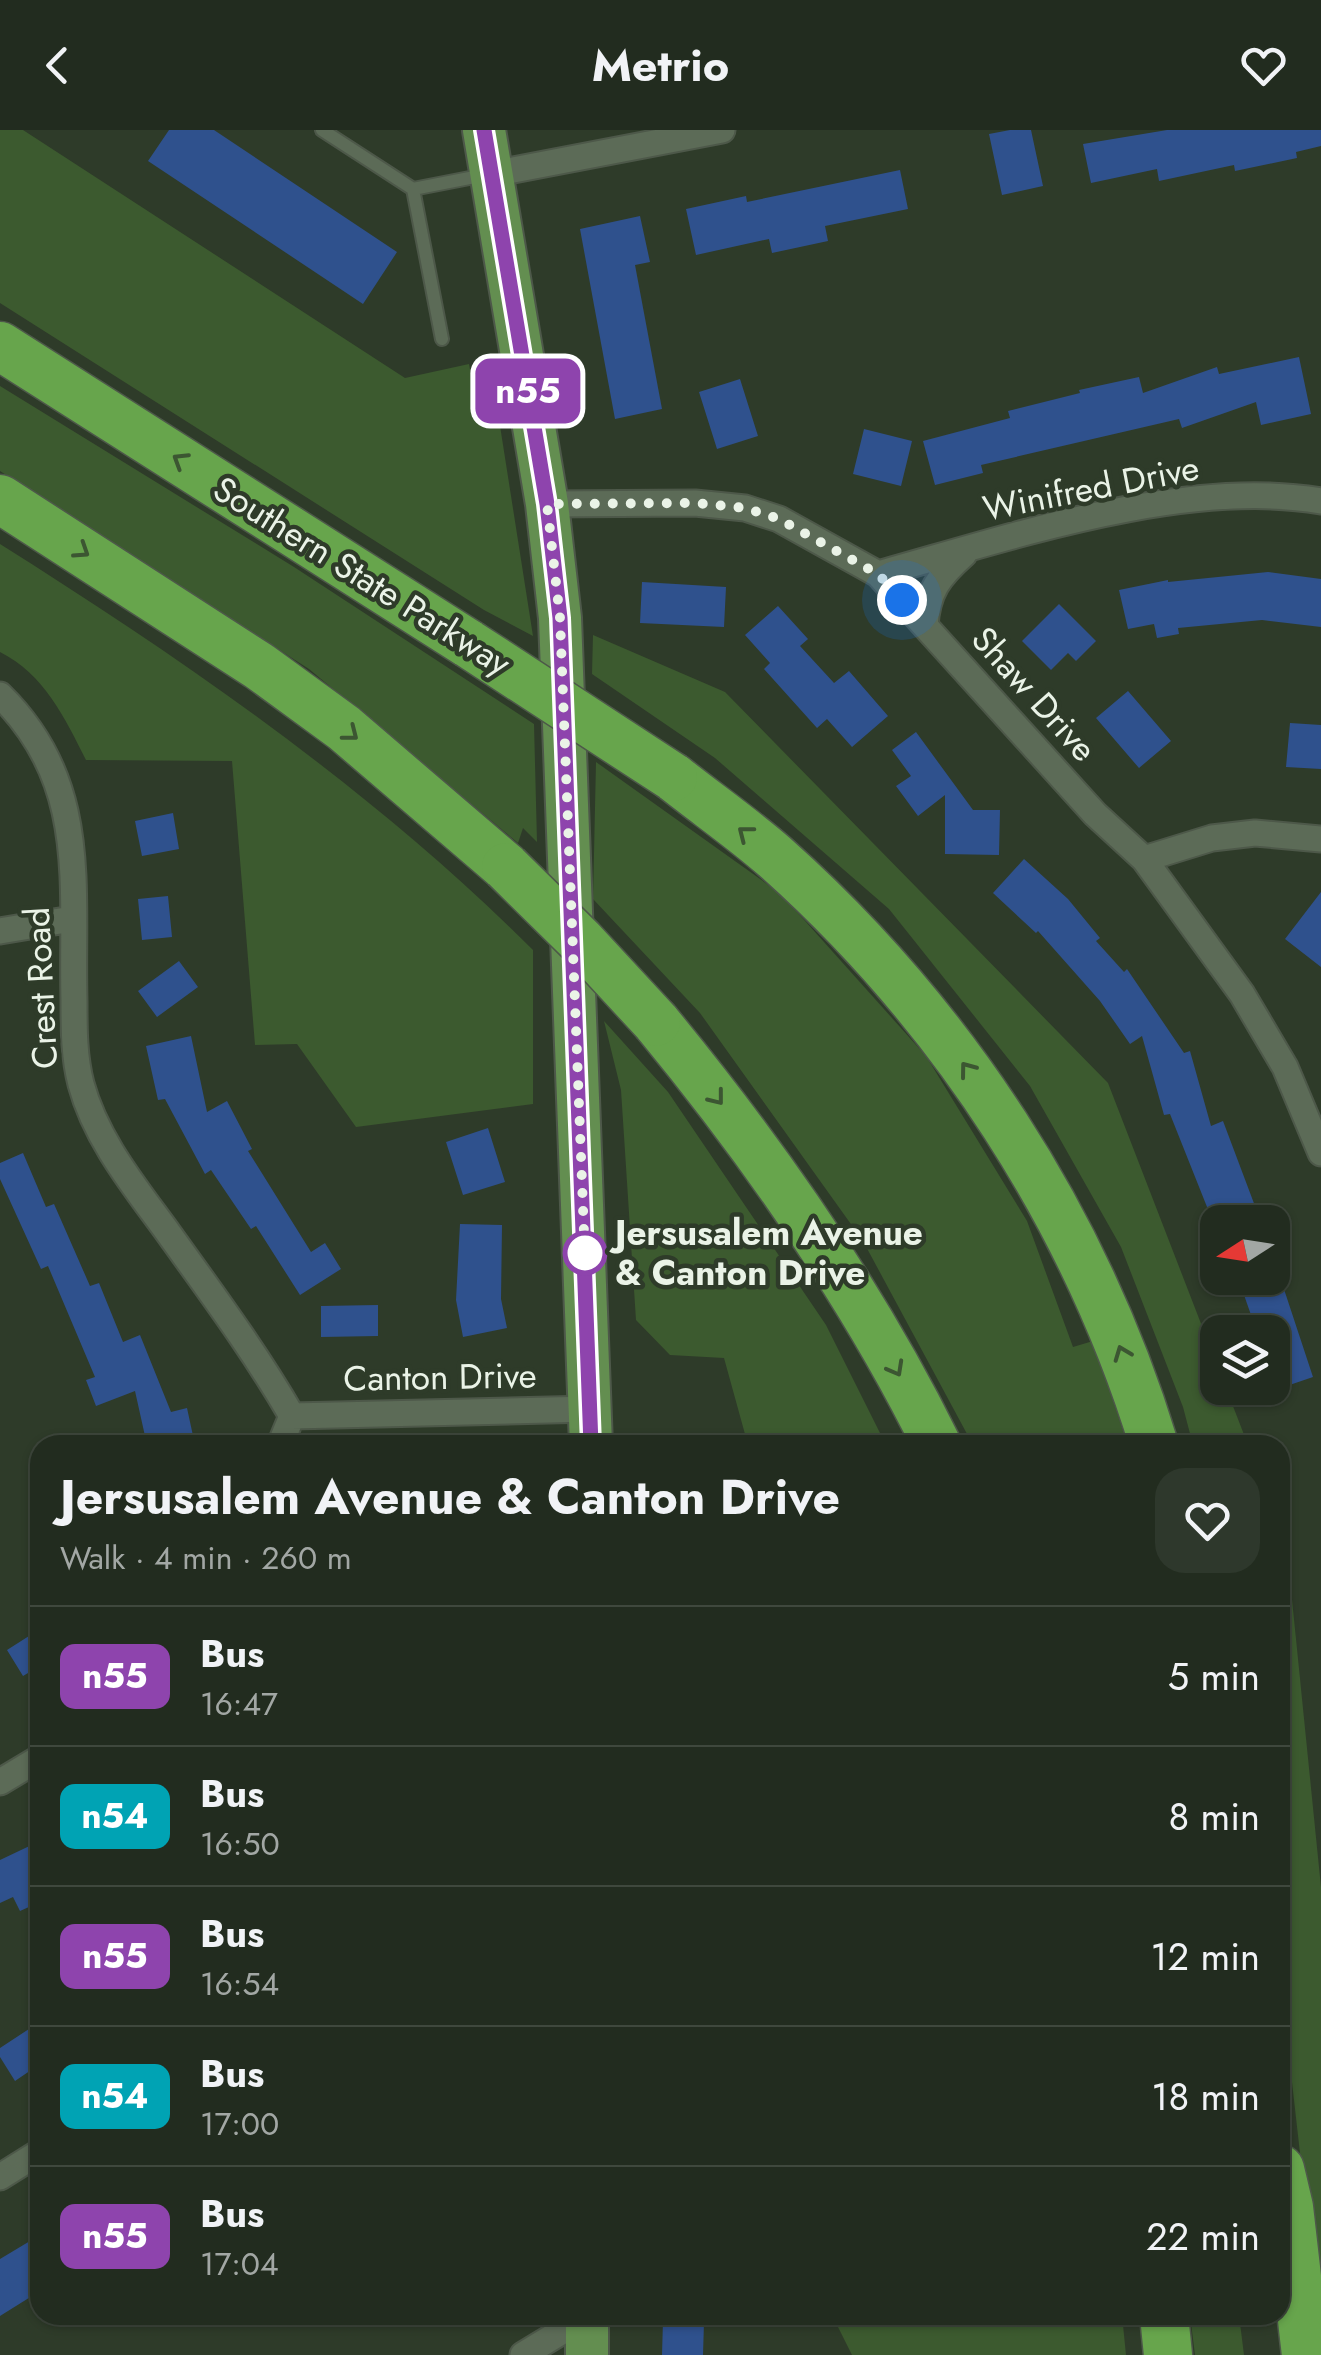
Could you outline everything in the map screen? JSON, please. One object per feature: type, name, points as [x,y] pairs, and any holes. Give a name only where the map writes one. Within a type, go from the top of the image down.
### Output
[{"type":"highway","name":"Southern State Parkway","points":[[0,346],[673,777],[772,855],[900,982],[972,1075],[1043,1187],[1094,1285],[1151,1435]]},
{"type":"highway","points":[[0,499],[259,666],[344,728],[506,867],[582,940],[656,1022],[754,1146],[875,1331],[932,1435]]},
{"type":"highway","points":[[1290,2216],[1306,2355]]},
{"type":"highway","points":[[1165,2325],[1168,2355]]},
{"type":"highway","points":[[1270,2325],[1273,2355]]},
{"type":"main road","points":[[484,130],[547,504],[560,618],[591,1427]]},
{"type":"main road","points":[[587,2355],[588,2325]]},
{"type":"street","points":[[492,174],[722,130]]},
{"type":"street","name":"Winifred Drive","points":[[878,574],[1040,529],[1172,502],[1236,496],[1321,501]]},
{"type":"street","name":"Shaw Drive","points":[[547,504],[695,503],[745,508],[779,519],[878,574],[1095,814],[1144,859],[1242,994],[1285,1067],[1321,1153]]},
{"type":"street","points":[[925,626],[926,608],[936,580],[972,548]]},
{"type":"street","name":"Crest Road","points":[[0,695],[32,732],[58,780],[70,839],[75,1047],[81,1084],[94,1120],[118,1164],[259,1360],[292,1416]]},
{"type":"street","points":[[1144,859],[1212,838],[1255,833],[1321,839]]},
{"type":"street","points":[[0,932],[72,919]]},
{"type":"street","points":[[284,1435],[292,1416]]},
{"type":"street","name":"Canton Drive","points":[[292,1416],[591,1427]]},
{"type":"street","points":[[0,1782],[30,1764]]},
{"type":"street","points":[[0,2177],[30,2158]]},
{"type":"street","points":[[523,2355],[572,2325]]},
{"type":"lane","points":[[322,130],[413,190],[492,174]]},
{"type":"lane","points":[[413,190],[442,339]]},
{"type":"green space","points":[[0,130],[23,130],[405,378],[469,364],[475,397],[498,413],[533,636],[484,610],[0,303]]},
{"type":"green space","points":[[0,386],[294,567],[534,724],[537,842],[523,828],[518,843],[309,669],[0,471]]},
{"type":"green space","points":[[0,544],[141,635],[345,783],[533,950],[533,1104],[356,1127],[297,1044],[255,1045],[232,761],[86,760],[41,685],[0,652]]},
{"type":"green space","points":[[593,635],[725,692],[1108,1083],[1200,1321],[1200,1405],[1233,1405],[1244,1435],[1190,1435],[1121,1247],[1030,1086],[889,909],[715,758],[592,674]]},
{"type":"green space","points":[[596,762],[781,894],[926,1056],[1027,1221],[1073,1347],[1093,1341],[1125,1435],[968,1435],[863,1241],[700,1013],[593,899]]},
{"type":"green space","points":[[604,1021],[668,1092],[826,1325],[881,1435],[745,1435],[724,1358],[670,1355],[636,1320],[621,1090]]},
{"type":"green space","points":[[1290,1580],[1321,1887],[1321,2339],[1290,2065]]},
{"type":"green space","points":[[837,2325],[1123,2325],[1126,2355],[852,2355]]},
{"type":"green space","points":[[1191,2325],[1240,2325],[1244,2355],[1195,2355]]},
{"type":"building","points":[[169,130],[214,130],[397,252],[363,304],[148,161]]},
{"type":"building","points":[[1031,130],[1043,186],[1002,195],[989,134]]},
{"type":"building","points":[[1167,130],[1321,130],[1321,146],[1296,152],[1297,158],[1235,171],[1234,165],[1159,181],[1157,169],[1091,183],[1083,144]]},
{"type":"building","points":[[900,170],[908,209],[825,226],[828,241],[772,253],[769,239],[696,255],[686,209],[746,196],[747,202]]},
{"type":"building","points":[[640,216],[650,262],[635,265],[662,409],[615,419],[580,229]]},
{"type":"building","points":[[1299,357],[1311,414],[1261,425],[1256,402],[1182,428],[1179,419],[981,465],[983,473],[935,485],[923,441],[1010,418],[1008,411],[1139,377],[1143,393],[1217,367],[1219,374]]},
{"type":"building","points":[[740,379],[758,436],[717,449],[699,392]]},
{"type":"building","points":[[864,429],[912,441],[901,486],[853,474]]},
{"type":"building","points":[[1268,572],[1321,579],[1321,627],[1262,620],[1178,628],[1179,634],[1157,638],[1154,624],[1128,629],[1119,590],[1168,580]]},
{"type":"building","points":[[642,582],[726,587],[724,627],[640,623]]},
{"type":"building","points":[[1059,604],[1096,641],[1076,661],[1068,653],[1051,670],[1022,641]]},
{"type":"building","points":[[778,606],[808,639],[800,646],[834,683],[849,671],[888,716],[852,747],[827,719],[817,728],[764,669],[770,663],[745,635]]},
{"type":"building","points":[[1128,691],[1171,741],[1139,768],[1096,718]]},
{"type":"building","points":[[1290,723],[1321,725],[1321,769],[1286,767]]},
{"type":"building","points":[[916,732],[973,810],[1000,810],[999,855],[945,854],[945,795],[918,816],[896,786],[911,776],[892,750]]},
{"type":"building","points":[[173,813],[179,849],[142,856],[135,821]]},
{"type":"building","points":[[1024,859],[1068,899],[1100,938],[1096,941],[1124,972],[1127,969],[1184,1053],[1190,1051],[1211,1126],[1223,1121],[1255,1205],[1206,1205],[1170,1114],[1164,1115],[1142,1036],[1130,1044],[1100,1001],[1038,931],[993,893]]},
{"type":"building","points":[[1321,892],[1321,967],[1285,939]]},
{"type":"building","points":[[168,896],[172,937],[142,940],[138,899]]},
{"type":"building","points":[[179,961],[198,987],[157,1017],[138,991]]},
{"type":"building","points":[[191,1036],[207,1112],[227,1101],[252,1149],[248,1151],[311,1252],[325,1243],[341,1269],[300,1295],[256,1226],[251,1229],[211,1170],[205,1174],[165,1099],[158,1100],[146,1046]]},
{"type":"building","points":[[488,1128],[505,1182],[463,1195],[446,1142]]},
{"type":"building","points":[[23,1153],[46,1207],[54,1204],[90,1286],[99,1283],[123,1342],[140,1335],[171,1412],[187,1408],[193,1435],[145,1435],[135,1391],[96,1406],[86,1380],[95,1377],[48,1266],[41,1269],[0,1179],[0,1163]]},
{"type":"building","points":[[460,1224],[502,1225],[501,1299],[507,1328],[463,1337],[456,1300]]},
{"type":"building","points":[[1244,1295],[1286,1295],[1313,1377],[1290,1385],[1290,1315],[1251,1315]]},
{"type":"building","points":[[378,1305],[378,1336],[321,1337],[321,1306]]},
{"type":"building","points":[[30,1635],[30,1672],[23,1676],[7,1650]]},
{"type":"building","points":[[30,1846],[30,1906],[20,1911],[13,1897],[0,1903],[0,1860]]},
{"type":"building","points":[[30,2028],[30,2071],[15,2081],[0,2057],[0,2048]]},
{"type":"building","points":[[30,2241],[30,2297],[0,2316],[0,2259]]},
{"type":"building","points":[[663,2325],[704,2325],[703,2355],[662,2355]]},
{"type":"bus line","name":"n55","points":[[484,130],[547,504],[560,618],[591,1435]]},
{"type":"place","name":"Jersusalem Avenue & Canton Drive","points":[[585,1253]]},
{"type":"route","points":[[585,1253],[585,1259],[560,618],[547,504],[695,503],[745,508],[779,519],[878,574],[902,600]]}]
